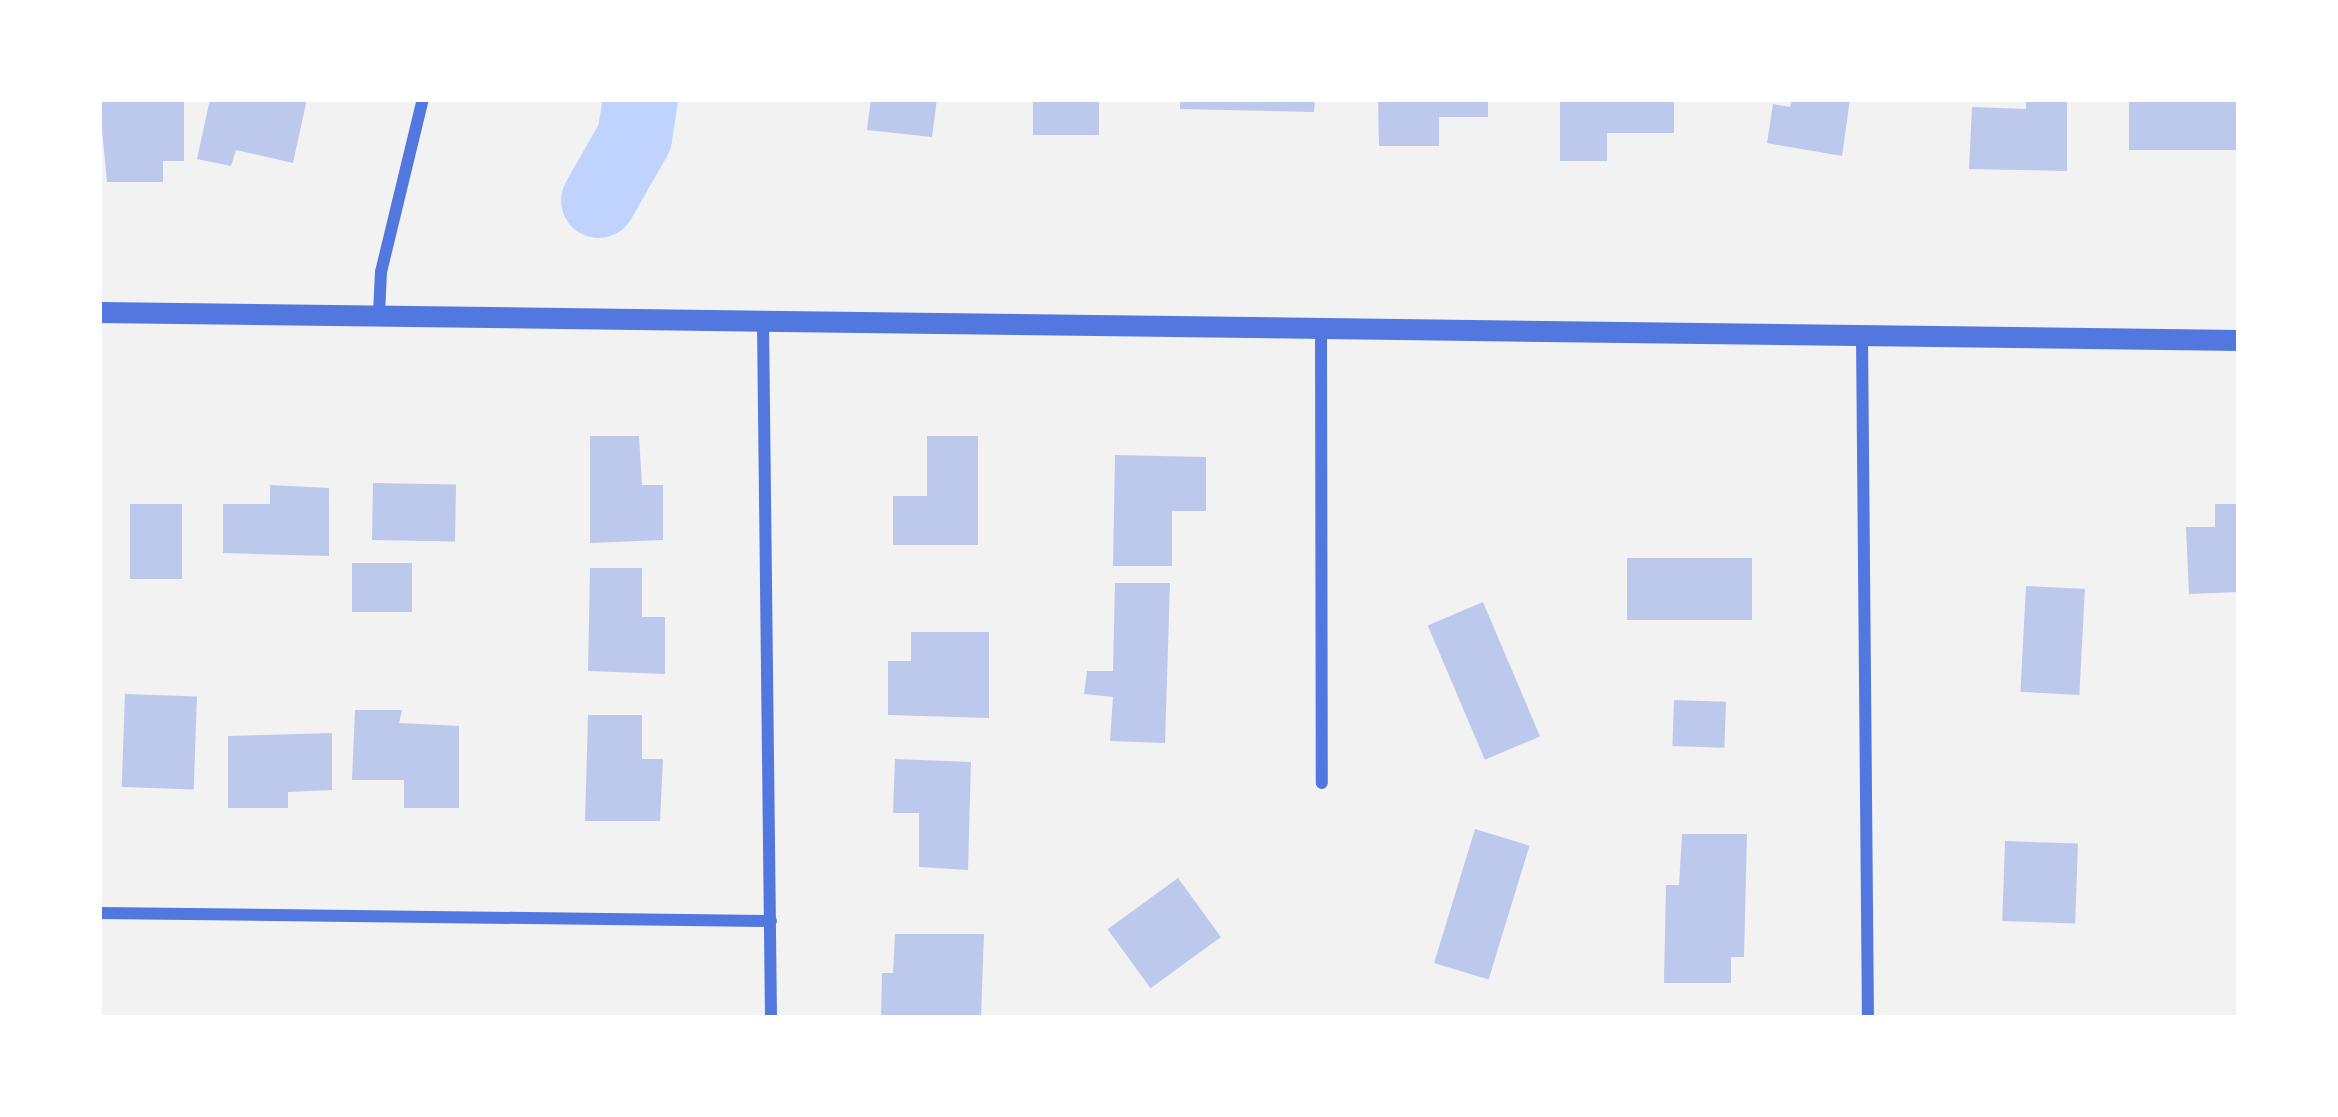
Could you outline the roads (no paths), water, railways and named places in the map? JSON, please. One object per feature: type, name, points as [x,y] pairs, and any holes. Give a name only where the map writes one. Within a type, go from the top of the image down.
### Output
[{"type":"street","points":[[380,314],[381,272],[424,99]]},
{"type":"street","points":[[99,312],[2239,340]]},
{"type":"street","points":[[763,322],[772,1018]]},
{"type":"street","points":[[1321,330],[1322,783]]},
{"type":"street","points":[[1862,336],[1868,1018]]},
{"type":"street","points":[[99,913],[771,921]]},
{"type":"waterway","points":[[598,200],[634,137],[640,99]]}]
